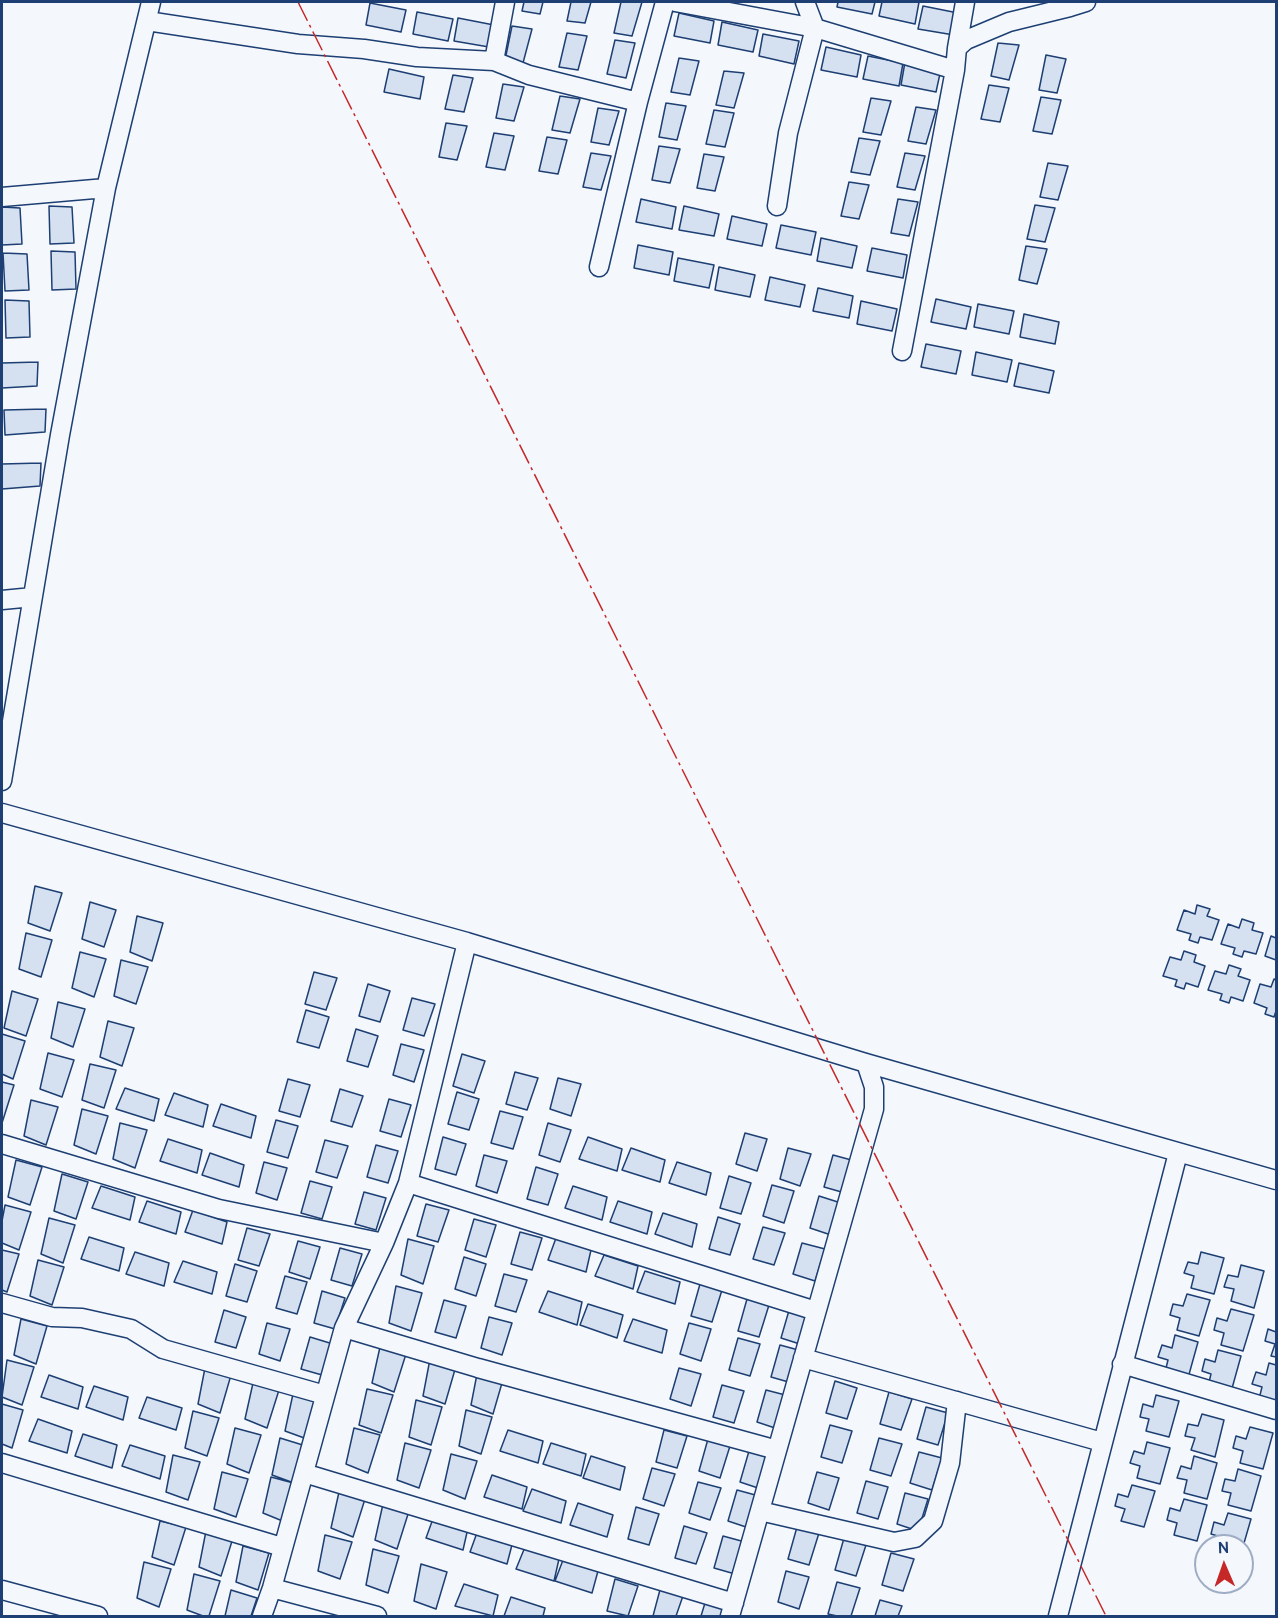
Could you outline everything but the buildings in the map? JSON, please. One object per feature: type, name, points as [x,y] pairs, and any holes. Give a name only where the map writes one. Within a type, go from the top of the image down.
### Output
[{"type":"street","points":[[2,782],[60,435],[105,189],[151,2]]},
{"type":"street","points":[[494,61],[506,2]]},
{"type":"street","points":[[599,267],[638,102],[665,2]]},
{"type":"street","points":[[675,2],[815,28],[955,70]]},
{"type":"street","points":[[777,206],[790,124],[815,28],[805,2]]},
{"type":"street","points":[[902,351],[955,70],[965,2]]},
{"type":"street","points":[[957,48],[966,40],[1009,22],[1086,2]]},
{"type":"street","points":[[147,21],[297,44],[364,49],[417,57],[494,61],[529,75],[638,102]]},
{"type":"street","points":[[2,197],[105,189]]},
{"type":"street","points":[[2,600],[33,597]]},
{"type":"street","points":[[2,813],[467,942],[867,1063],[1276,1180]]},
{"type":"street","points":[[262,1617],[344,1328],[384,1243],[408,1183],[467,942]]},
{"type":"street","points":[[304,1473],[732,1610],[874,1109],[874,1087],[867,1063]]},
{"type":"street","points":[[2,1144],[219,1209],[384,1243]]},
{"type":"street","points":[[1058,1617],[1178,1153]]},
{"type":"street","points":[[408,1183],[816,1311]]},
{"type":"street","points":[[2,1303],[52,1317],[82,1318],[131,1329],[163,1350],[325,1395]]},
{"type":"street","points":[[344,1328],[478,1368],[777,1450]]},
{"type":"street","points":[[803,1358],[1102,1442]]},
{"type":"street","points":[[1122,1364],[1276,1410]]},
{"type":"street","points":[[760,1510],[894,1542],[915,1538],[933,1521],[950,1463],[957,1401]]},
{"type":"street","points":[[2,1463],[282,1547]]},
{"type":"street","points":[[272,1588],[377,1617]]},
{"type":"street","points":[[2,1590],[98,1617]]},
{"type":"power","points":[[298,2],[1106,1616]]}]
